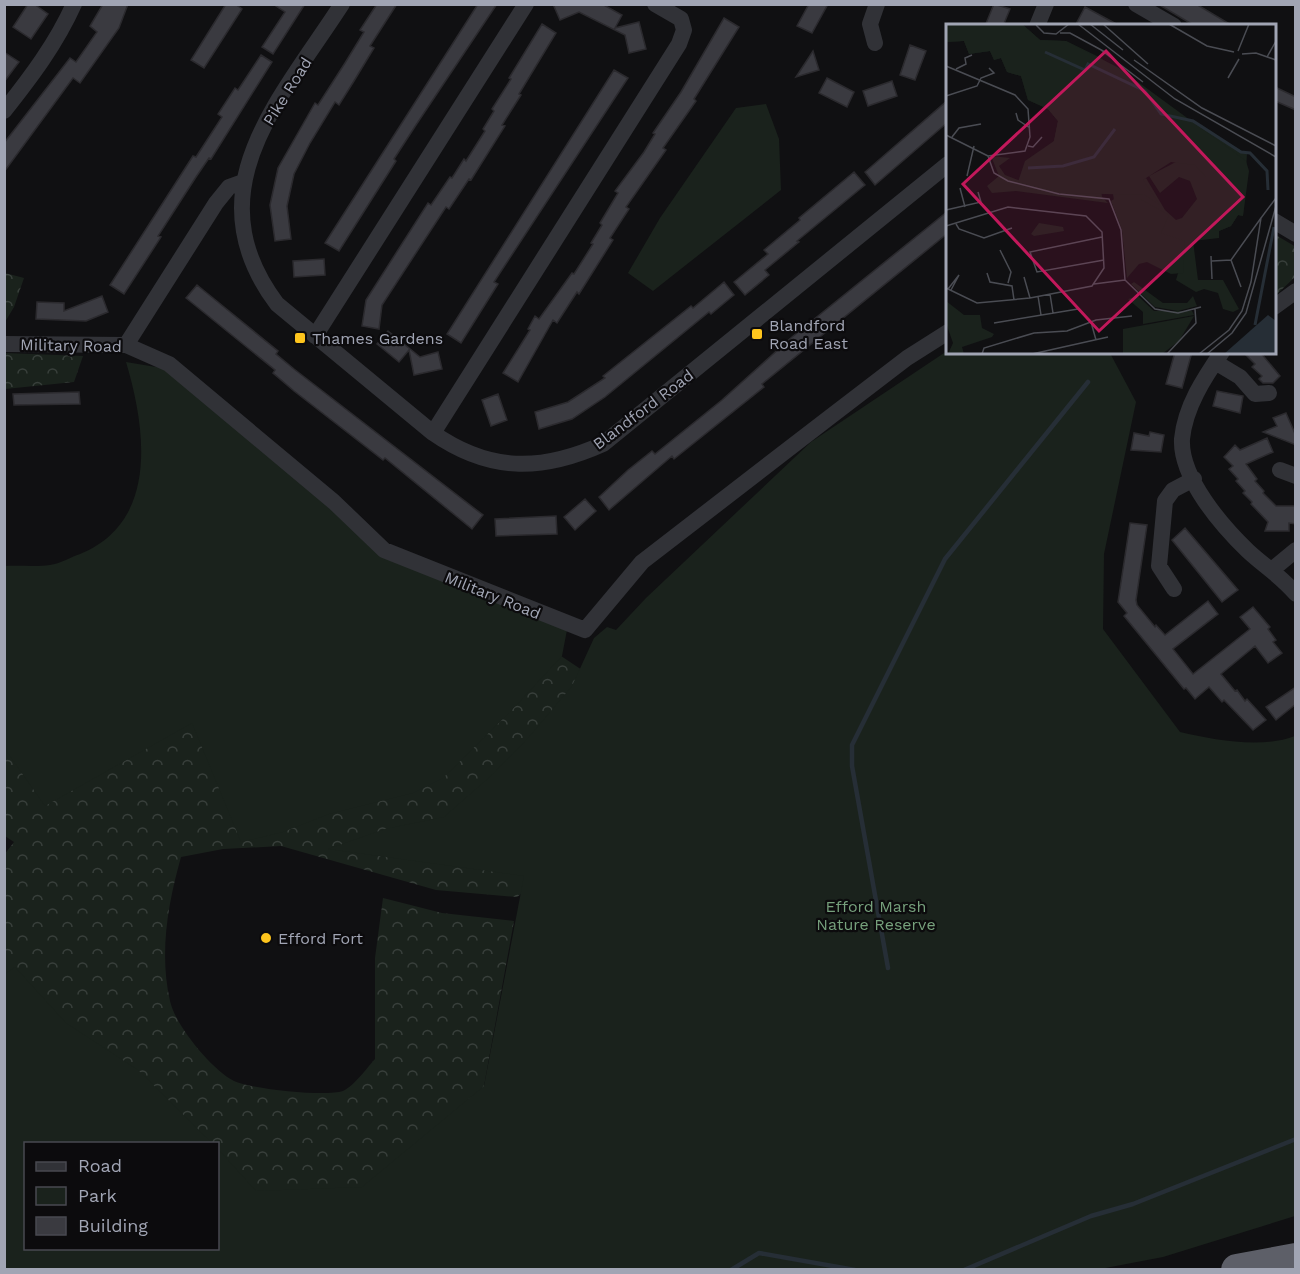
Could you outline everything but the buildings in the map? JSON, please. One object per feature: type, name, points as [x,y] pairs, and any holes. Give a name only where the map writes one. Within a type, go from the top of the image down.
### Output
[{"type":"highway","points":[[1237,1269],[1296,1259]]},
{"type":"highway","points":[[1279,1269],[1296,1264]]},
{"type":"street","points":[[4,111],[36,71],[61,32],[74,4]]},
{"type":"street","name":"Pike Road","points":[[247,250],[241,214],[243,182],[247,164],[269,117],[342,4]]},
{"type":"street","points":[[315,336],[526,4]]},
{"type":"street","points":[[433,432],[679,44],[684,30],[681,19],[655,4]]},
{"type":"street","points":[[875,43],[870,24],[877,4]]},
{"type":"street","points":[[1038,24],[1046,4]]},
{"type":"street","points":[[1136,4],[1171,24]]},
{"type":"street","name":"Blandford Road","points":[[247,250],[260,281],[277,304],[433,432],[456,449],[505,464],[529,465],[557,461],[603,444],[946,166]]},
{"type":"street","points":[[126,345],[216,203],[229,187],[243,182]]},
{"type":"street","points":[[1276,222],[1296,234]]},
{"type":"street","points":[[1276,306],[1296,291]]},
{"type":"street","name":"Military Road","points":[[4,344],[126,345],[169,364],[334,502],[384,550],[585,630],[642,562],[856,397],[946,333]]},
{"type":"street","points":[[1269,393],[1255,394],[1240,376],[1219,357],[1196,392],[1182,440],[1187,465],[1207,505],[1227,529],[1250,552],[1273,569],[1296,594]]},
{"type":"street","points":[[1174,589],[1159,566],[1165,501],[1173,490],[1194,479]]},
{"type":"street","points":[[1273,569],[1296,550]]},
{"type":"green space","points":[[766,104],[779,139],[781,190],[653,291],[628,273],[660,218],[736,108]]},
{"type":"green space","points":[[1276,235],[1296,247],[1295,277],[1276,295]]},
{"type":"green space","points":[[5,273],[24,278],[14,307],[5,322]]},
{"type":"green space","name":"Efford Marsh Nature Reserve","points":[[946,352],[946,354],[1111,354],[1136,402],[1104,554],[1103,629],[1180,732],[1253,743],[1282,740],[1295,736],[1295,1216],[1163,1257],[1095,1270],[5,1269],[5,974],[15,967],[66,1023],[138,1070],[211,1142],[24,1142],[24,1250],[219,1250],[219,1150],[256,1191],[362,1187],[484,1086],[524,876],[328,849],[385,829],[444,817],[493,774],[529,737],[572,686],[594,638],[607,627],[616,630],[646,598],[811,442]]},
{"type":"green space","points":[[5,353],[83,356],[74,382],[5,389]]},
{"type":"green space","points":[[126,362],[168,369],[328,503],[381,554],[567,630],[562,656],[510,712],[443,778],[413,793],[329,814],[283,832],[241,842],[192,723],[45,806],[5,749],[4,566],[45,566],[62,562],[105,539],[123,520],[135,497],[140,471],[141,444],[133,388]]},
{"type":"green space","points":[[522,630],[588,674],[541,879],[517,897],[436,890],[281,846],[223,849],[181,857],[172,892],[165,946],[167,983],[173,1011],[196,1046],[215,1067],[234,1081],[256,1087],[334,1093],[347,1089],[375,1059],[375,958],[383,898],[442,913],[514,921],[484,1086],[528,1268],[5,1269],[4,855],[14,842],[5,836],[5,745]]},
{"type":"waterway","points":[[888,968],[852,766],[852,745],[945,559],[1088,382]]},
{"type":"waterway","points":[[964,1270],[1091,1216],[1133,1204],[1296,1139]]},
{"type":"waterway","points":[[731,1270],[759,1253],[855,1270]]},
{"type":"place","name":"Blandford Road East","points":[[757,334]]},
{"type":"place","name":"Thames Gardens","points":[[300,338]]},
{"type":"place","name":"Efford Fort","points":[[266,938]]}]
